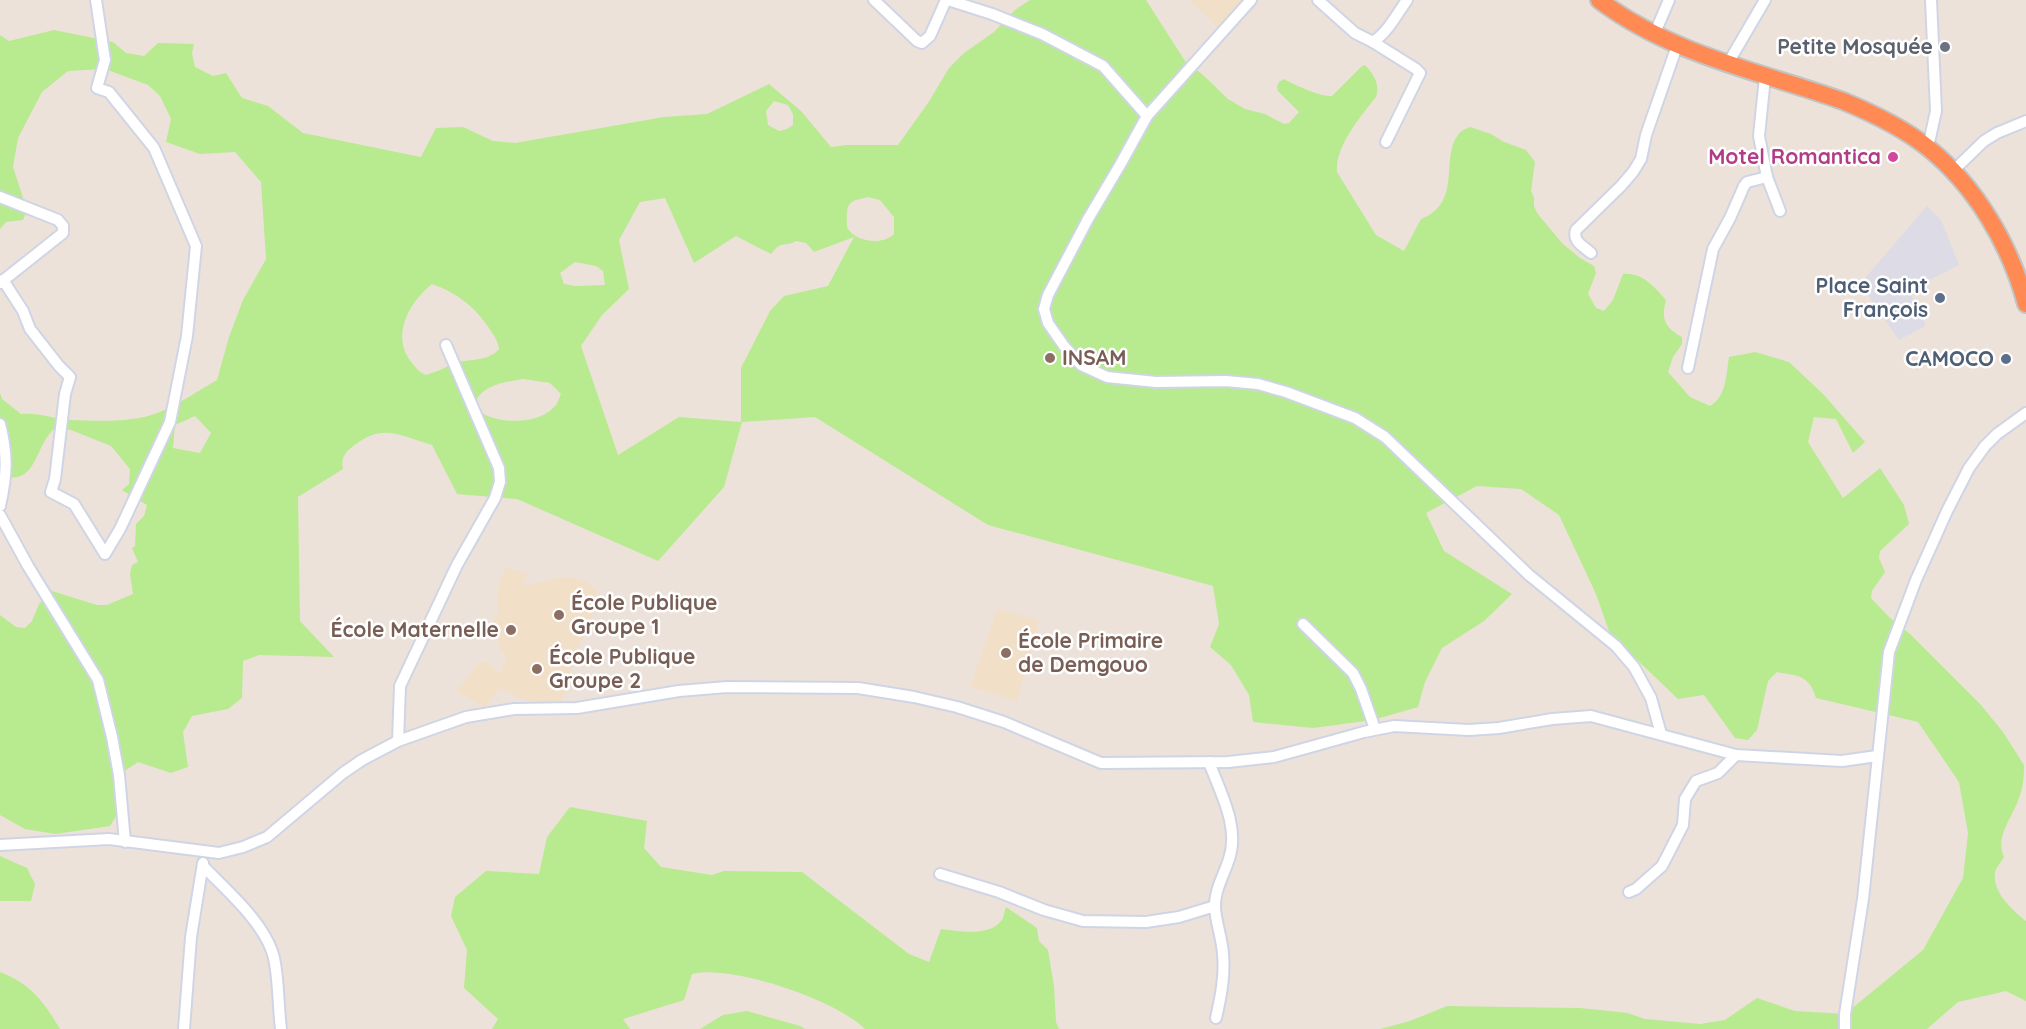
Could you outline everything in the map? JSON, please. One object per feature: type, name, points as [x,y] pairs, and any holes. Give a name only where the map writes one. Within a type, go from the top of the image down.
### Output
[{"type":"highway","points":[[1599,0],[1617,14],[1677,46],[1861,108],[1928,147],[1953,171],[1974,196],[1997,232],[2025,301]]},
{"type":"street","points":[[0,197],[58,220],[63,226],[63,233],[58,239],[1,281],[23,311],[30,328],[70,377],[65,394],[55,479],[51,492],[75,504],[105,554],[120,529],[170,422],[187,336],[196,246],[154,148],[109,92],[97,88],[105,60],[96,0]]},
{"type":"street","points":[[874,0],[917,41],[922,43],[930,36],[947,0],[992,14],[1042,34],[1104,66],[1147,116]]},
{"type":"street","points":[[1251,0],[1147,116],[1048,295],[1044,309],[1048,323],[1081,365],[1107,377],[1156,382],[1226,381],[1258,384],[1346,415],[1385,437],[1529,575],[1616,646],[1634,667],[1651,698],[1661,734]]},
{"type":"street","points":[[1318,0],[1355,33],[1420,73],[1386,142]]},
{"type":"street","points":[[1373,42],[1384,32],[1407,0]]},
{"type":"street","points":[[1654,35],[1669,0]]},
{"type":"street","points":[[1726,64],[1766,0]]},
{"type":"street","points":[[1928,147],[1936,111],[1931,0]]},
{"type":"street","points":[[1591,253],[1576,240],[1574,235],[1576,230],[1621,186],[1641,159],[1677,46]]},
{"type":"street","points":[[1765,77],[1760,136],[1767,177],[1780,211]]},
{"type":"street","points":[[1953,171],[1984,141],[2026,121]]},
{"type":"street","points":[[1688,368],[1713,249],[1744,186],[1748,182],[1767,177]]},
{"type":"street","points":[[398,741],[400,687],[457,565],[486,516],[500,482],[499,468],[446,345]]},
{"type":"street","points":[[1845,1029],[1845,1014],[1863,899],[1882,722],[1885,671],[1889,652],[1916,580],[1969,468],[1985,446],[2026,413]]},
{"type":"street","points":[[0,424],[6,445],[7,466],[0,506]]},
{"type":"street","points":[[0,515],[28,566],[98,680],[110,726],[125,842]]},
{"type":"street","points":[[1303,624],[1353,673],[1375,729]]},
{"type":"street","points":[[0,845],[109,839],[219,853],[243,847],[267,837],[343,773],[362,760],[398,741],[466,717],[514,709],[577,708],[679,691],[727,687],[858,688],[914,697],[1004,722],[1101,763],[1228,762],[1274,757],[1375,729],[1394,726],[1469,730],[1591,716],[1736,755],[1842,761],[1877,756]]},
{"type":"street","points":[[1629,892],[1636,889],[1662,866],[1683,825],[1684,799],[1696,781],[1718,773],[1736,755]]},
{"type":"street","points":[[1209,762],[1230,819],[1233,838],[1230,858],[1218,888],[1215,906],[1224,973],[1223,990],[1216,1018]]},
{"type":"street","points":[[184,1029],[190,937],[205,852]]},
{"type":"street","points":[[203,866],[255,922],[267,941],[274,958],[281,1029]]},
{"type":"street","points":[[940,874],[1083,921],[1146,922],[1179,917],[1215,906]]},
{"type":"shaded area","points":[[1190,0],[1242,0],[1245,2],[1219,28]]},
{"type":"shaded area","points":[[1927,206],[1941,220],[1959,265],[1909,290],[1926,326],[1899,340],[1860,284]]},
{"type":"shaded area","points":[[505,568],[528,575],[523,586],[569,577],[585,580],[597,590],[594,611],[575,656],[566,690],[558,707],[541,706],[499,689],[485,707],[456,691],[478,664],[485,661],[501,674],[507,655],[501,653],[493,622],[494,615],[499,613],[497,601],[499,584]]},
{"type":"shaded area","name":"École Primaire de Demgouo","points":[[997,609],[1039,620],[1017,701],[970,687]]},
{"type":"green space","points":[[1030,0],[1146,0],[1185,61],[1228,99],[1245,109],[1265,114],[1284,124],[1289,123],[1299,112],[1278,91],[1279,82],[1284,79],[1314,93],[1332,96],[1365,65],[1375,80],[1376,97],[1345,142],[1337,162],[1337,172],[1376,235],[1404,251],[1421,219],[1434,212],[1442,202],[1446,191],[1453,145],[1459,134],[1470,127],[1491,134],[1504,142],[1526,150],[1535,162],[1531,191],[1534,206],[1537,213],[1562,243],[1594,266],[1596,273],[1588,294],[1596,308],[1604,311],[1613,300],[1623,274],[1642,277],[1666,300],[1665,322],[1671,330],[1682,337],[1682,344],[1673,357],[1668,372],[1690,397],[1710,406],[1716,402],[1723,391],[1729,357],[1755,352],[1789,362],[1824,395],[1865,442],[1853,453],[1836,419],[1814,417],[1808,442],[1843,498],[1880,468],[1904,505],[1909,524],[1880,551],[1879,558],[1885,572],[1872,591],[1871,598],[1981,705],[2003,732],[2024,765],[2020,794],[2001,842],[2004,857],[1996,869],[1995,877],[2003,898],[2026,921],[2026,1001],[2006,991],[1958,1002],[1927,1029],[1380,1029],[1410,1021],[1447,1006],[1580,1008],[1628,1013],[1645,1019],[1700,1024],[1725,1020],[1757,998],[1795,1011],[1845,1014],[1923,950],[1963,878],[1968,833],[1959,782],[1918,722],[1816,698],[1810,685],[1802,678],[1777,672],[1768,681],[1757,730],[1748,740],[1735,738],[1704,695],[1678,699],[1631,654],[1617,654],[1596,594],[1559,515],[1521,489],[1477,486],[1426,513],[1444,551],[1512,594],[1484,621],[1442,648],[1425,682],[1418,707],[1373,720],[1313,728],[1253,722],[1249,695],[1231,665],[1210,647],[1219,624],[1213,586],[988,525],[815,417],[742,422],[724,487],[658,561],[517,499],[457,494],[432,445],[390,433],[372,435],[345,454],[343,469],[298,497],[300,621],[334,657],[259,655],[243,661],[242,698],[228,709],[192,716],[183,732],[188,767],[171,773],[138,762],[123,772],[119,811],[110,826],[55,834],[25,829],[0,815],[0,615],[16,627],[25,628],[32,621],[39,604],[52,591],[97,605],[107,605],[133,594],[130,574],[132,565],[138,562],[132,548],[135,546],[136,524],[144,516],[147,505],[122,490],[129,484],[130,469],[111,446],[71,430],[57,427],[44,442],[29,470],[13,478],[0,475],[0,393],[2,399],[21,414],[71,420],[127,420],[150,416],[167,409],[217,380],[229,337],[243,300],[266,259],[261,182],[235,152],[200,154],[166,142],[171,119],[160,96],[148,85],[105,69],[68,71],[42,92],[18,138],[13,167],[27,210],[23,220],[6,222],[0,229],[0,35],[9,41],[54,30],[113,42],[126,53],[144,56],[158,43],[194,44],[192,53],[195,67],[213,76],[226,73],[242,98],[268,106],[303,133],[421,157],[436,128],[463,127],[493,141],[515,143],[664,117],[707,114],[769,84],[801,111],[831,147],[898,145],[928,103],[949,68],[964,53],[994,32],[1015,10]],"holes":[[[774,101],[788,105],[793,114],[793,125],[779,131],[768,125],[766,111]],[[867,197],[880,200],[894,217],[894,234],[883,240],[869,241],[851,232],[847,227],[847,213],[848,207],[855,200]],[[665,198],[694,263],[736,236],[771,254],[781,245],[796,241],[806,243],[814,252],[854,237],[828,286],[784,296],[770,311],[741,368],[741,422],[679,417],[618,455],[581,346],[602,315],[629,289],[619,240],[640,202]],[[575,262],[596,266],[603,271],[605,285],[564,284],[560,273]],[[432,284],[457,296],[483,320],[496,338],[499,349],[483,358],[459,362],[426,375],[422,373],[406,353],[403,342],[405,320],[416,300]],[[523,379],[550,383],[561,394],[548,413],[519,421],[488,416],[475,405],[487,389]],[[195,416],[211,433],[200,453],[173,448],[175,425]]]},
{"type":"green space","points":[[570,807],[647,821],[644,848],[661,867],[712,875],[724,871],[802,872],[909,954],[929,962],[941,929],[973,932],[989,929],[1002,920],[1006,907],[1037,928],[1039,941],[1048,950],[1054,986],[1056,1022],[1059,1029],[865,1029],[851,1018],[808,996],[756,979],[709,972],[692,974],[684,1000],[623,1019],[630,1029],[492,1029],[498,1019],[464,988],[467,950],[451,916],[455,897],[486,871],[539,874],[547,837]]},
{"type":"green space","points":[[0,856],[27,868],[35,884],[31,901],[0,901]]},
{"type":"green space","points":[[0,972],[20,982],[35,994],[60,1029],[0,1029]]},
{"type":"green space","points":[[747,1011],[805,1029],[700,1029],[723,1015]]},
{"type":"place","name":"Petite Mosquée","points":[[1945,47]]},
{"type":"place","name":"Motel Romantica","points":[[1893,157]]},
{"type":"place","name":"Place Saint François","points":[[1940,298]]},
{"type":"place","name":"INSAM","points":[[1050,358]]},
{"type":"place","name":"CAMOCO","points":[[2006,359]]},
{"type":"place","name":"École Publique Groupe 1","points":[[559,615]]},
{"type":"place","name":"École Maternelle","points":[[511,630]]},
{"type":"place","name":"École Primaire de Demgouo","points":[[1006,653]]},
{"type":"place","name":"École Publique Groupe 2","points":[[537,669]]}]
